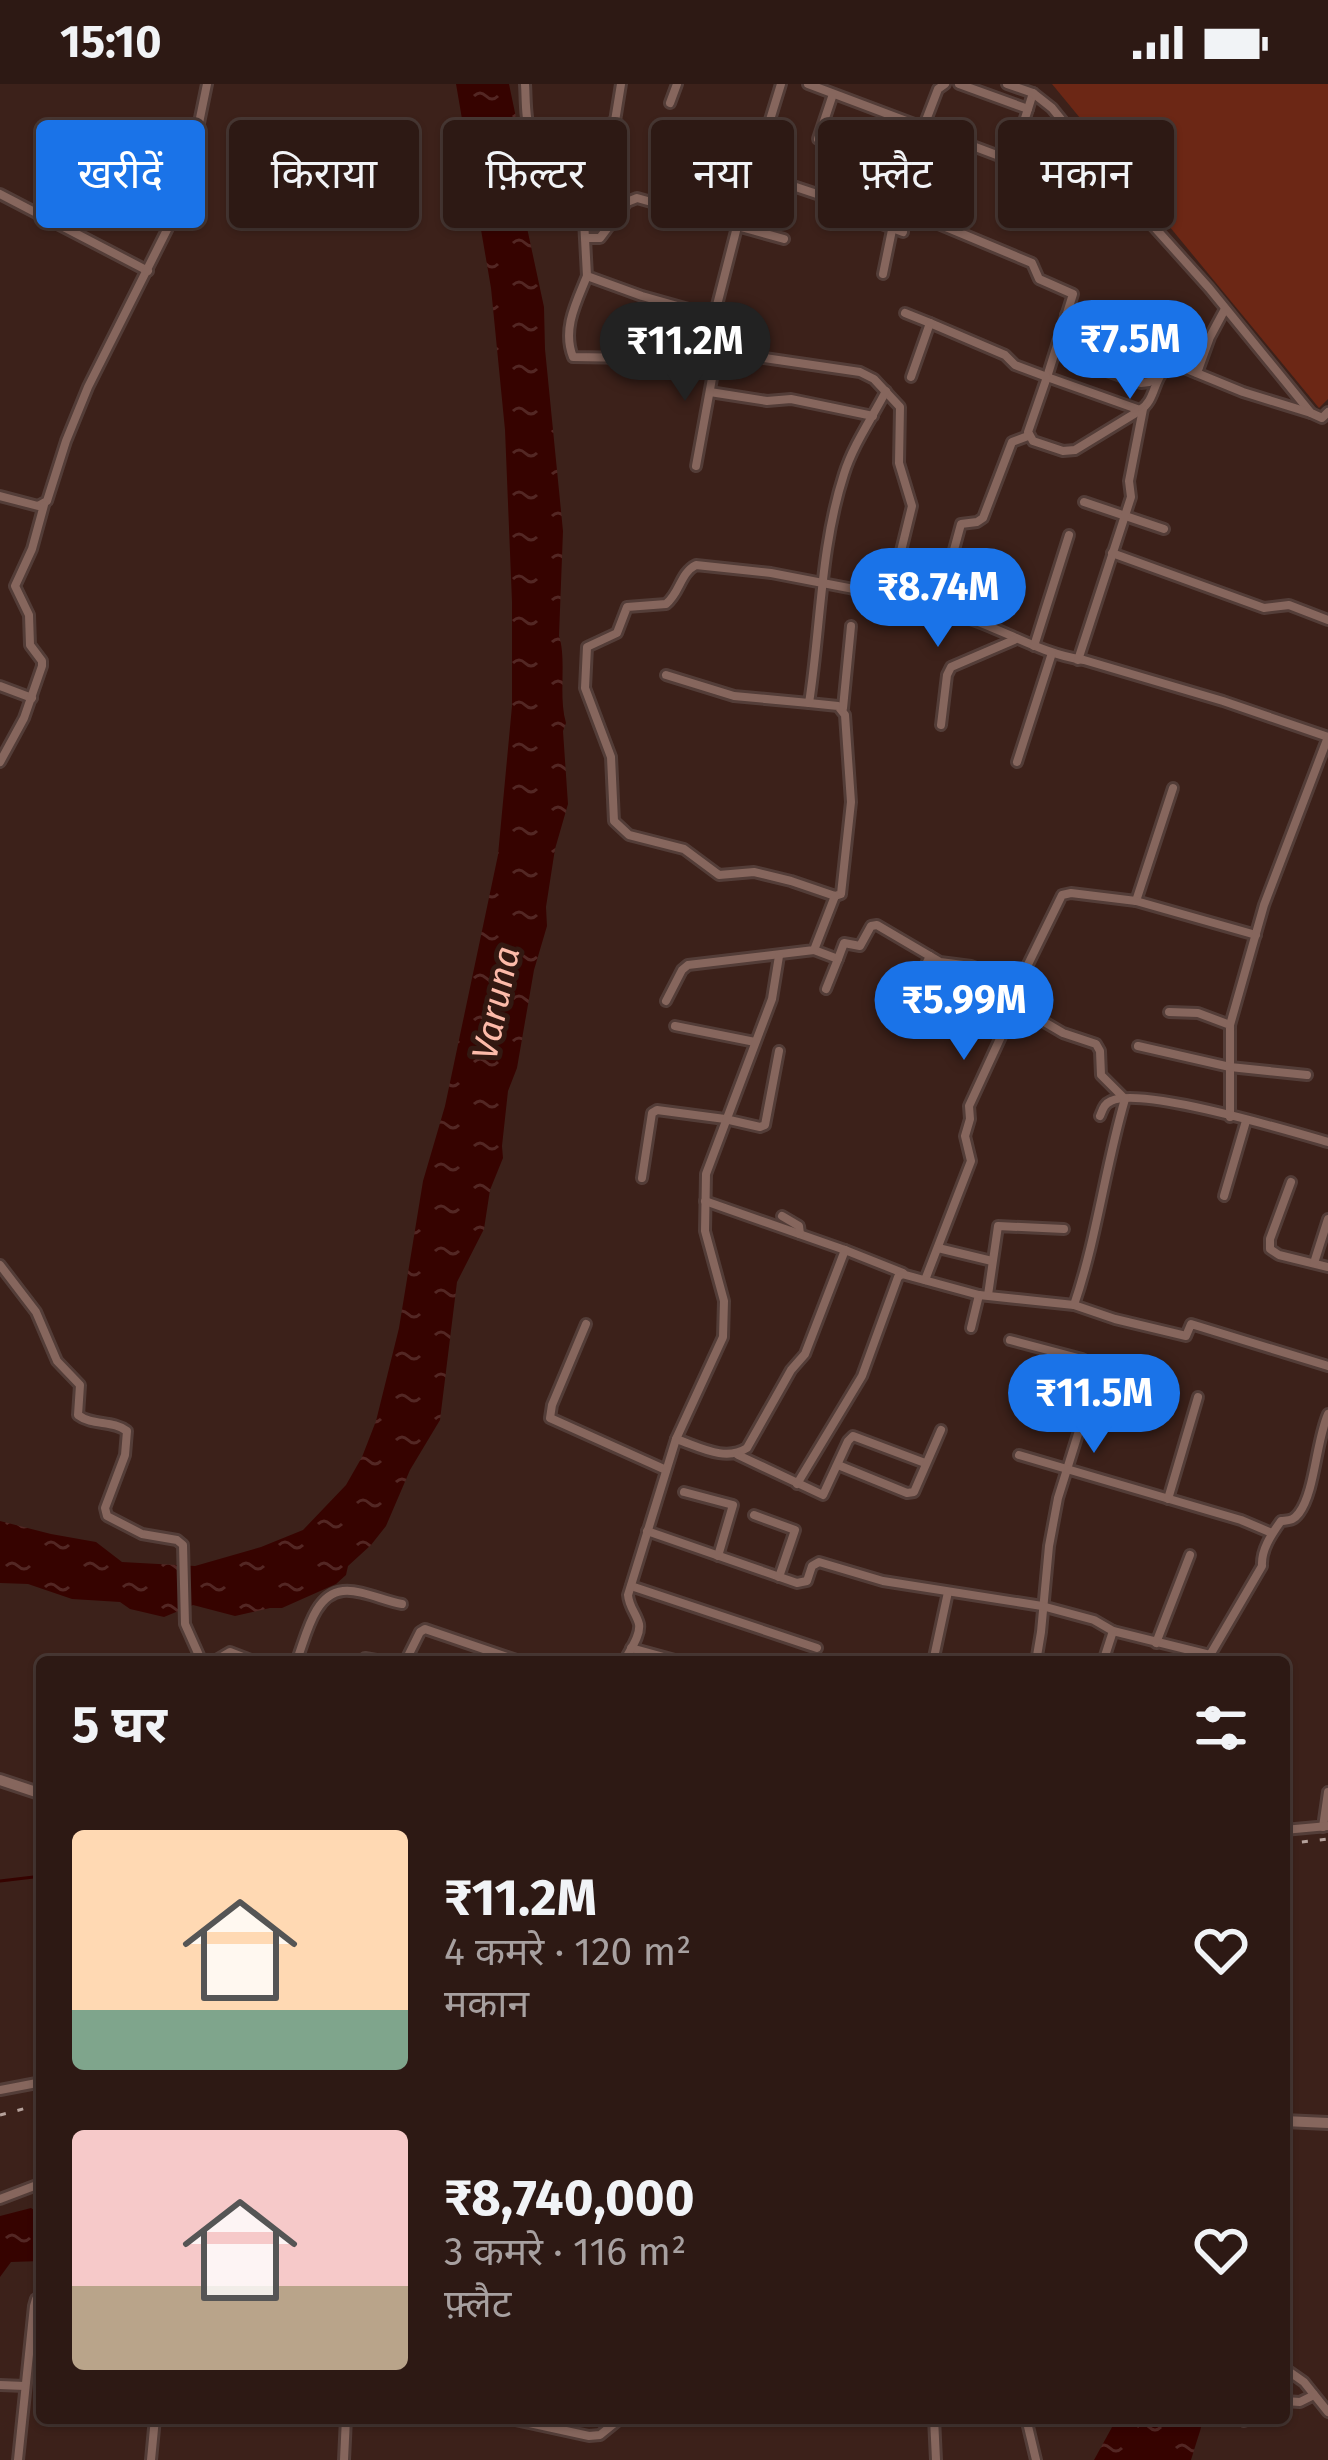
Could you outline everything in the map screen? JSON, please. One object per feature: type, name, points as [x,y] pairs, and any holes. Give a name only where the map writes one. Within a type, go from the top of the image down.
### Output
[{"type":"street","points":[[200,120],[207,84]]},
{"type":"street","points":[[525,84],[529,120]]},
{"type":"street","points":[[615,120],[621,84]]},
{"type":"street","points":[[670,103],[677,84]]},
{"type":"street","points":[[770,120],[782,84]]},
{"type":"street","points":[[808,84],[900,120]]},
{"type":"street","points":[[926,120],[938,89],[945,84]]},
{"type":"street","points":[[959,84],[1028,109]]},
{"type":"street","points":[[1007,84],[1052,108],[1311,413]]},
{"type":"street","points":[[824,120],[833,94]]},
{"type":"street","points":[[1024,120],[1033,94]]},
{"type":"street","points":[[0,194],[148,271]]},
{"type":"street","points":[[586,238],[600,238],[627,202],[637,198],[651,202]]},
{"type":"street","points":[[0,762],[32,698],[42,661],[30,645],[28,615],[15,586],[88,387],[169,228]]},
{"type":"street","points":[[585,228],[587,276],[568,325],[573,358],[636,358],[671,340],[860,372],[874,379],[900,407],[899,463],[912,506],[890,596]]},
{"type":"street","points":[[587,276],[706,314],[716,309],[736,228]]},
{"type":"street","points":[[744,228],[784,239]]},
{"type":"street","points":[[888,228],[903,232]]},
{"type":"street","points":[[948,228],[1032,263],[1039,279],[1073,294],[1028,436]]},
{"type":"street","points":[[883,274],[892,230]]},
{"type":"street","points":[[1197,373],[1225,309]]},
{"type":"street","points":[[905,313],[1005,355],[1015,365],[1142,410]]},
{"type":"street","points":[[699,346],[706,314]]},
{"type":"street","points":[[1066,315],[1159,349]]},
{"type":"street","points":[[911,377],[930,323]]},
{"type":"street","points":[[696,466],[717,351]]},
{"type":"street","points":[[1092,366],[1141,383],[1177,365],[1322,418],[1328,412]]},
{"type":"street","points":[[1028,436],[1069,452],[1078,448],[1148,406],[1161,373]]},
{"type":"street","points":[[809,703],[822,582],[845,470],[886,391]]},
{"type":"street","points":[[710,392],[767,401],[791,399],[872,416]]},
{"type":"street","points":[[1078,659],[1131,497],[1129,478],[1142,410]]},
{"type":"street","points":[[1028,436],[1012,442],[983,518],[961,524],[941,611],[967,616],[1052,653],[1223,701],[1327,742],[1256,934],[1230,1025],[1231,1117]]},
{"type":"street","points":[[0,496],[44,505]]},
{"type":"street","points":[[1084,502],[1164,529]]},
{"type":"street","points":[[1034,646],[1069,535]]},
{"type":"street","points":[[1112,553],[1264,608],[1289,605],[1328,620]]},
{"type":"street","points":[[836,896],[754,872],[719,875],[684,849],[624,832],[613,815],[609,752],[585,688],[586,647],[617,633],[632,604],[672,600],[692,567],[771,573],[939,605]]},
{"type":"street","points":[[814,950],[836,896],[843,891],[851,802],[843,709],[851,626]]},
{"type":"street","points":[[940,725],[952,667],[1016,639]]},
{"type":"street","points":[[1018,762],[1052,653]]},
{"type":"street","points":[[666,675],[734,696],[843,709]]},
{"type":"street","points":[[0,686],[32,698]]},
{"type":"street","points":[[1136,901],[1172,788]]},
{"type":"street","points":[[925,1280],[970,1160],[965,1136],[970,1106],[1010,1017],[1013,995],[1062,895],[1136,901],[1256,934]]},
{"type":"street","points":[[826,989],[844,944],[862,945],[873,924],[945,964],[991,973],[1046,1023],[1096,1044],[1101,1075],[1125,1099]]},
{"type":"street","points":[[666,1000],[688,965],[814,950],[838,959]]},
{"type":"street","points":[[627,1656],[639,1633],[628,1602],[647,1531],[676,1439],[723,1336],[724,1300],[705,1231],[706,1174],[772,999],[779,956]]},
{"type":"street","points":[[903,1011],[930,956]]},
{"type":"street","points":[[1169,1012],[1198,1013],[1230,1025]]},
{"type":"street","points":[[675,1026],[755,1042]]},
{"type":"street","points":[[1138,1046],[1231,1067],[1307,1075]]},
{"type":"street","points":[[642,1178],[652,1113],[766,1125],[779,1051]]},
{"type":"street","points":[[1074,1305],[1125,1099]]},
{"type":"street","points":[[1100,1116],[1109,1102],[1173,1101],[1328,1142]]},
{"type":"street","points":[[1224,1196],[1246,1120]]},
{"type":"street","points":[[1291,1183],[1270,1249],[1328,1267]]},
{"type":"street","points":[[705,1201],[925,1280],[983,1295],[1074,1305],[1186,1336],[1191,1324],[1328,1366]]},
{"type":"street","points":[[782,1216],[799,1226],[800,1234]]},
{"type":"street","points":[[1314,1263],[1328,1220]]},
{"type":"street","points":[[971,1328],[998,1226],[1064,1229]]},
{"type":"street","points":[[938,1248],[992,1261]]},
{"type":"street","points":[[737,1454],[748,1448],[791,1370],[805,1354],[845,1250]]},
{"type":"street","points":[[0,1265],[36,1312],[57,1360],[80,1385],[77,1415],[127,1431],[125,1455],[104,1508],[107,1516],[142,1534],[183,1545],[183,1615],[199,1656]]},
{"type":"street","points":[[796,1484],[862,1376],[898,1277],[904,1274]]},
{"type":"street","points":[[586,1324],[550,1418],[666,1471]]},
{"type":"street","points":[[1010,1340],[1148,1380]]},
{"type":"street","points":[[1037,1656],[1048,1546],[1060,1486],[1099,1366]]},
{"type":"street","points":[[1168,1499],[1198,1397]]},
{"type":"street","points":[[1210,1656],[1262,1566],[1272,1533],[1281,1521],[1292,1520],[1300,1512],[1328,1414]]},
{"type":"street","points":[[838,1465],[910,1493],[916,1490],[941,1430]]},
{"type":"street","points":[[676,1439],[737,1454],[823,1495],[853,1436],[926,1463]]},
{"type":"street","points":[[1019,1456],[1272,1533]]},
{"type":"street","points":[[683,1492],[733,1505],[718,1556]]},
{"type":"street","points":[[754,1515],[795,1530],[779,1577]]},
{"type":"street","points":[[647,1531],[804,1583],[819,1562],[871,1578],[1042,1606],[1199,1656]]},
{"type":"street","points":[[1156,1642],[1190,1555]]},
{"type":"street","points":[[631,1586],[817,1648]]},
{"type":"street","points":[[298,1656],[319,1605],[328,1596],[344,1591],[402,1604]]},
{"type":"street","points":[[933,1656],[948,1592]]},
{"type":"street","points":[[408,1656],[424,1629],[504,1656]]},
{"type":"street","points":[[1105,1656],[1113,1631]]},
{"type":"street","points":[[631,1648],[660,1656]]},
{"type":"street","points":[[0,1780],[36,1792]]},
{"type":"street","points":[[1290,1830],[1325,1827],[1328,1792]]},
{"type":"street","points":[[0,2090],[36,2083]]},
{"type":"street","points":[[1290,2122],[1328,2123]]},
{"type":"street","points":[[0,2199],[36,2185]]},
{"type":"street","points":[[18,2460],[36,2300]]},
{"type":"street","points":[[1290,2372],[1328,2412]]},
{"type":"street","points":[[0,2385],[25,2386]]},
{"type":"street","points":[[1290,2401],[1314,2395]]},
{"type":"street","points":[[151,2460],[154,2424]]},
{"type":"street","points":[[344,2460],[346,2424]]},
{"type":"street","points":[[537,2424],[590,2436],[600,2435],[614,2424]]},
{"type":"street","points":[[934,2424],[936,2460]]},
{"type":"street","points":[[1027,2424],[1036,2460]]},
{"type":"shaded area","points":[[1052,84],[1328,84],[1328,399],[1319,408],[1171,228],[1174,120],[1082,120]]},
{"type":"water","points":[[456,84],[509,84],[517,120],[462,120]]},
{"type":"water","name":"Varuna","points":[[481,228],[527,228],[544,307],[563,531],[559,636],[568,804],[555,849],[547,926],[508,1091],[503,1158],[490,1190],[484,1229],[457,1282],[440,1420],[410,1470],[386,1526],[348,1566],[346,1575],[282,1608],[235,1616],[193,1605],[164,1617],[120,1602],[72,1599],[28,1584],[0,1583],[0,1521],[96,1542],[122,1562],[195,1566],[303,1530],[346,1485],[376,1421],[399,1328],[423,1181],[445,1106],[498,855],[512,706],[512,602],[505,430]]},
{"type":"water","points":[[31,2208],[36,2211],[36,2261],[11,2262],[0,2277],[0,2216]]},
{"type":"water","points":[[1114,2424],[1202,2424],[1191,2460],[1094,2460]]},
{"type":"waterway","points":[[0,1881],[36,1877]]},
{"type":"railway","points":[[1290,1843],[1328,1839]]},
{"type":"railway","points":[[0,2115],[36,2106]]}]
